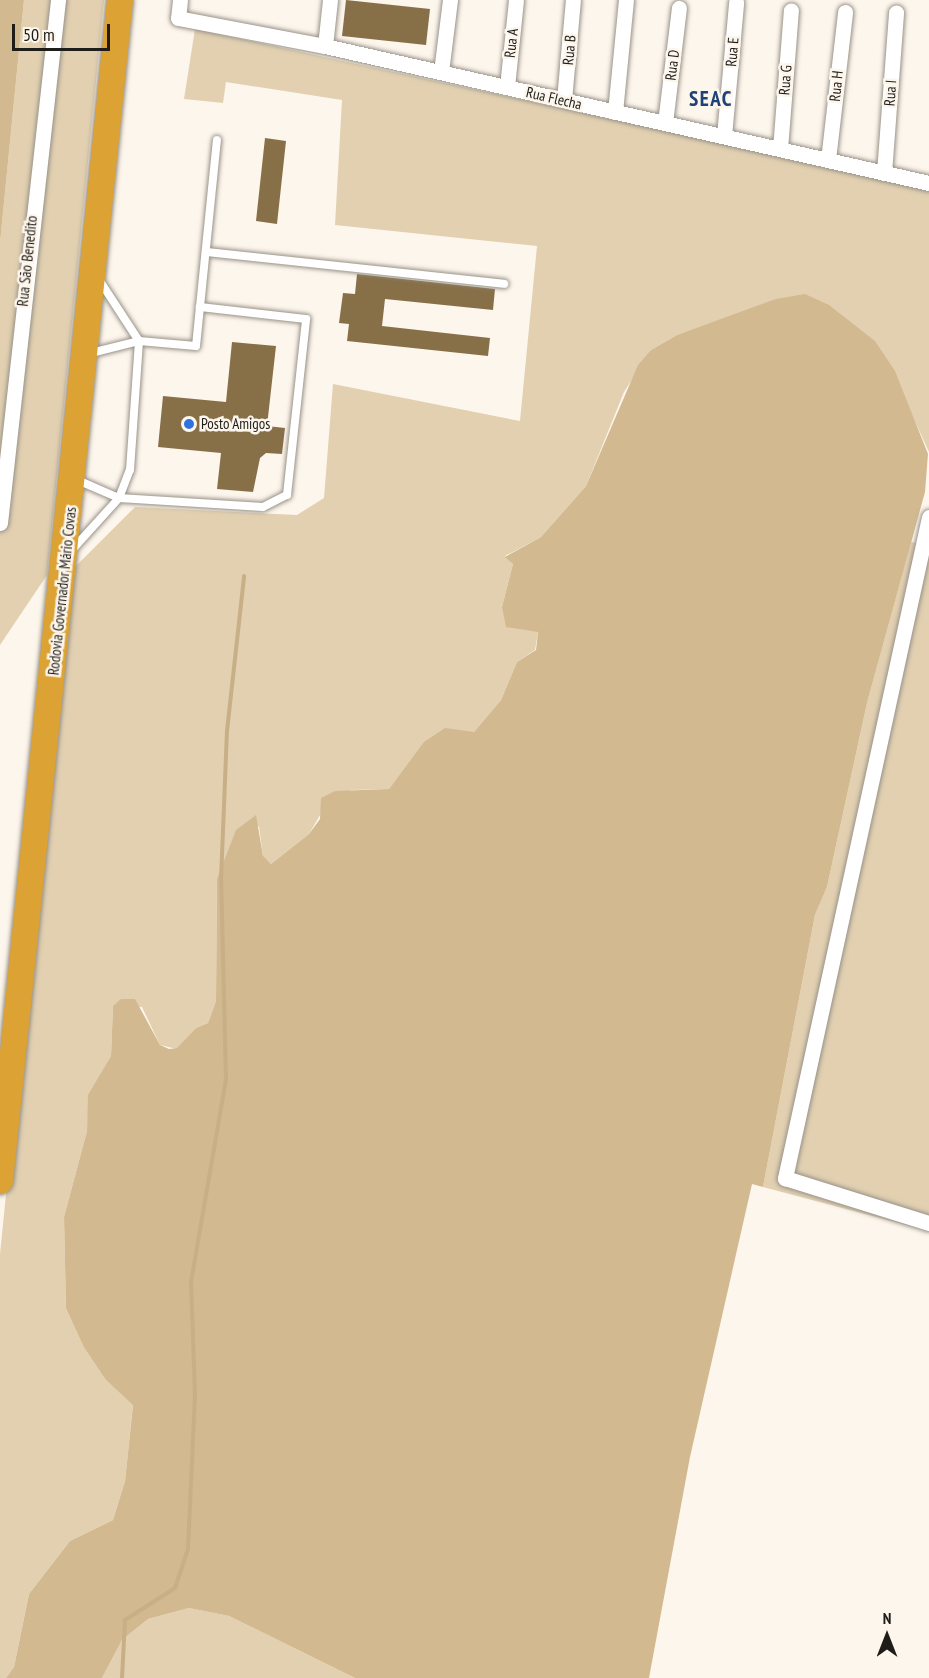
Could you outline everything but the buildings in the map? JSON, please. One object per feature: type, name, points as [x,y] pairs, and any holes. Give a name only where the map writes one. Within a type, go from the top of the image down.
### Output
[{"type":"highway","name":"Rodovia Governador Mário Covas","points":[[0,1181],[86,355],[120,0]]},
{"type":"street","name":"Rua São Benedito","points":[[0,523],[58,0]]},
{"type":"street","name":"Rua Flecha","points":[[180,0],[178,18],[325,46],[929,183]]},
{"type":"street","points":[[325,46],[330,0]]},
{"type":"street","points":[[441,72],[450,0]]},
{"type":"street","name":"Rua A","points":[[507,87],[516,0]]},
{"type":"street","name":"Rua B","points":[[564,100],[573,0]]},
{"type":"street","points":[[615,112],[626,0]]},
{"type":"street","name":"Rua E","points":[[724,136],[736,3]]},
{"type":"street","name":"Rua D","points":[[665,123],[679,8]]},
{"type":"street","name":"Rua G","points":[[780,149],[790,10]]},
{"type":"street","name":"Rua H","points":[[828,160],[845,12]]},
{"type":"street","name":"Rua I","points":[[884,173],[896,12]]},
{"type":"street","points":[[929,517],[785,1178],[929,1223]]},
{"type":"lane","points":[[86,355],[139,341],[196,346],[217,140]]},
{"type":"lane","points":[[206,252],[504,284]]},
{"type":"lane","points":[[64,559],[119,498],[130,470],[139,341],[94,271]]},
{"type":"lane","points":[[73,478],[119,498],[263,507],[287,495],[306,319],[200,307]]},
{"type":"shaded area","points":[[0,0],[24,0],[0,243]]},
{"type":"shaded area","points":[[24,0],[104,0],[47,575],[0,645],[0,243]]},
{"type":"shaded area","points":[[195,29],[929,188],[929,452],[913,417],[737,314],[677,335],[651,350],[624,392],[586,486],[541,537],[505,556],[513,564],[502,607],[538,632],[535,650],[517,662],[501,700],[474,732],[425,742],[389,789],[351,790],[323,810],[309,834],[271,864],[263,857],[259,826],[217,879],[216,1001],[208,1023],[196,1028],[177,1049],[160,1045],[142,1007],[113,1006],[111,1056],[89,1095],[87,1131],[64,1217],[66,1308],[106,1380],[133,1404],[125,1481],[113,1520],[70,1541],[29,1594],[14,1667],[6,1678],[0,1678],[0,1254],[69,573],[135,507],[297,515],[324,498],[333,384],[520,421],[537,246],[335,225],[342,100],[226,82],[223,103],[184,99]]},
{"type":"shaded area","points":[[805,294],[829,305],[875,341],[895,371],[928,454],[925,492],[867,703],[827,887],[815,915],[763,1187],[752,1184],[690,1457],[649,1678],[355,1678],[229,1616],[189,1608],[148,1619],[122,1640],[102,1678],[6,1678],[14,1667],[29,1594],[70,1541],[113,1520],[125,1481],[133,1405],[106,1380],[84,1347],[66,1308],[64,1217],[87,1131],[88,1095],[111,1056],[113,1006],[121,999],[135,999],[160,1045],[169,1049],[177,1048],[196,1028],[208,1023],[216,1001],[217,879],[236,830],[256,815],[263,856],[271,864],[309,834],[320,819],[321,798],[335,791],[389,789],[424,742],[445,728],[474,732],[501,700],[517,662],[536,650],[538,632],[506,627],[502,607],[513,564],[505,557],[541,537],[586,486],[638,365],[651,350],[677,335],[776,299]]},
{"type":"shaded area","points":[[911,542],[929,545],[929,1231],[763,1187],[815,915],[827,887],[867,703]]},
{"type":"shaded area","points":[[189,1608],[229,1616],[355,1678],[102,1678],[122,1640],[148,1619]]},
{"type":"waterway","points":[[122,1678],[125,1620],[175,1588],[188,1549],[195,1395],[191,1282],[226,1079],[221,880],[227,731],[244,576]]},
{"type":"place","name":"Posto Amigos","points":[[189,424]]},
{"type":"district","name":"SEAC","points":[[711,99]]}]
